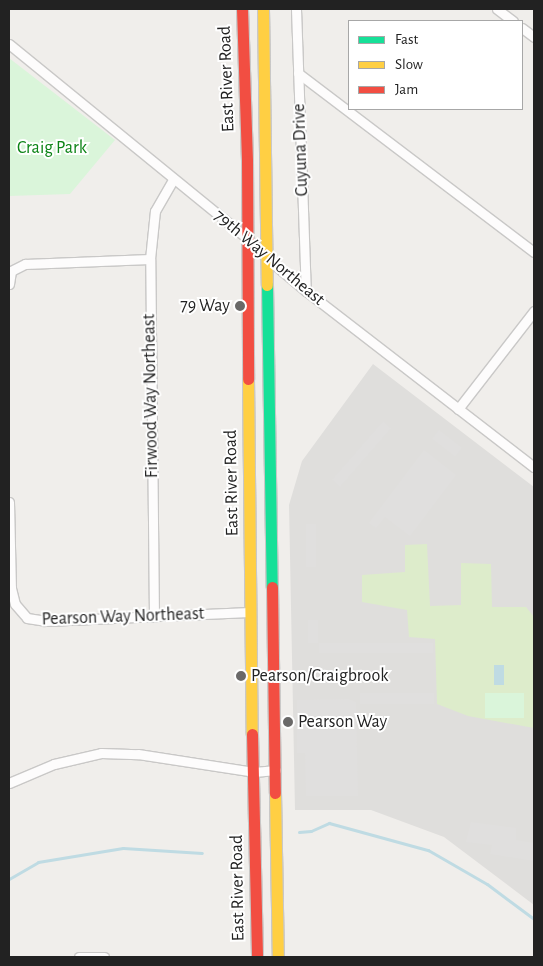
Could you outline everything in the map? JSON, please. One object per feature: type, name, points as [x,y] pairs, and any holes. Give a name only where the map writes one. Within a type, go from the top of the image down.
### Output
[{"type":"main road","name":"East River Road","points":[[242,9],[247,238],[251,612],[249,672],[254,772],[257,957]]},
{"type":"main road","name":"East River Road","points":[[263,9],[278,957]]},
{"type":"street","name":"Cuyuna Drive","points":[[296,9],[306,291]]},
{"type":"street","points":[[497,9],[512,20]]},
{"type":"street","points":[[523,29],[534,37]]},
{"type":"street","name":"79th Way Northeast","points":[[9,44],[173,180],[247,238],[268,260],[306,291],[534,467]]},
{"type":"street","points":[[298,73],[534,252]]},
{"type":"street","name":"Firwood Way Northeast","points":[[154,617],[150,259],[155,211],[173,180]]},
{"type":"street","points":[[9,284],[11,271],[25,264],[150,259]]},
{"type":"street","points":[[458,409],[534,311]]},
{"type":"street","name":"Pearson Way Northeast","points":[[9,502],[11,588],[15,604],[27,618],[45,621],[251,612]]},
{"type":"street","points":[[9,783],[54,764],[101,753],[138,754],[254,772],[276,770]]},
{"type":"street","points":[[79,957],[104,957]]},
{"type":"shaded area","points":[[373,364],[534,487],[534,905],[444,837],[371,810],[295,810],[289,505],[302,461]]},
{"type":"shaded area","points":[[383,421],[391,428],[340,487],[332,480]]},
{"type":"shaded area","points":[[439,430],[462,448],[455,457],[432,439]]},
{"type":"shaded area","points":[[424,450],[456,475],[410,536],[385,517],[376,528],[369,523]]},
{"type":"shaded area","points":[[306,524],[316,524],[316,567],[306,567]]},
{"type":"shaded area","points":[[308,620],[318,620],[318,643],[308,643]]},
{"type":"shaded area","points":[[319,643],[433,643],[433,653],[319,653]]},
{"type":"shaded area","points":[[360,693],[434,693],[434,704],[360,704]]},
{"type":"shaded area","points":[[348,699],[356,702],[358,796],[306,796],[305,753],[297,753],[297,700]]},
{"type":"shaded area","points":[[471,822],[516,828],[516,840],[534,843],[534,861],[490,854],[492,845],[466,842]]},
{"type":"green space","name":"Craig Park","points":[[9,58],[115,140],[70,194],[9,196]]},
{"type":"green space","points":[[427,544],[430,606],[461,605],[461,563],[491,564],[492,607],[526,607],[534,617],[534,728],[468,716],[437,704],[435,639],[409,637],[407,610],[362,602],[362,575],[405,572],[405,545]]},
{"type":"green space","points":[[485,693],[524,693],[524,718],[485,718]]},
{"type":"water","points":[[494,665],[504,665],[504,685],[494,685]]},
{"type":"waterway","points":[[299,832],[311,831],[329,823],[428,850],[487,884],[534,919]]},
{"type":"waterway","points":[[9,879],[38,862],[123,848],[202,853]]},
{"type":"traffic: fast","points":[[267,285],[272,587]]},
{"type":"traffic: slow","points":[[263,9],[267,285]]},
{"type":"traffic: slow","points":[[248,379],[252,734]]},
{"type":"traffic: slow","points":[[275,793],[278,957]]},
{"type":"traffic: jam","points":[[242,9],[247,161],[248,379]]},
{"type":"traffic: jam","points":[[272,587],[275,793]]},
{"type":"traffic: jam","points":[[252,734],[257,957]]},
{"type":"place","name":"79 Way","points":[[240,306]]},
{"type":"place","name":"Pearson/Craigbrook","points":[[241,676]]},
{"type":"place","name":"Pearson Way","points":[[288,722]]}]
